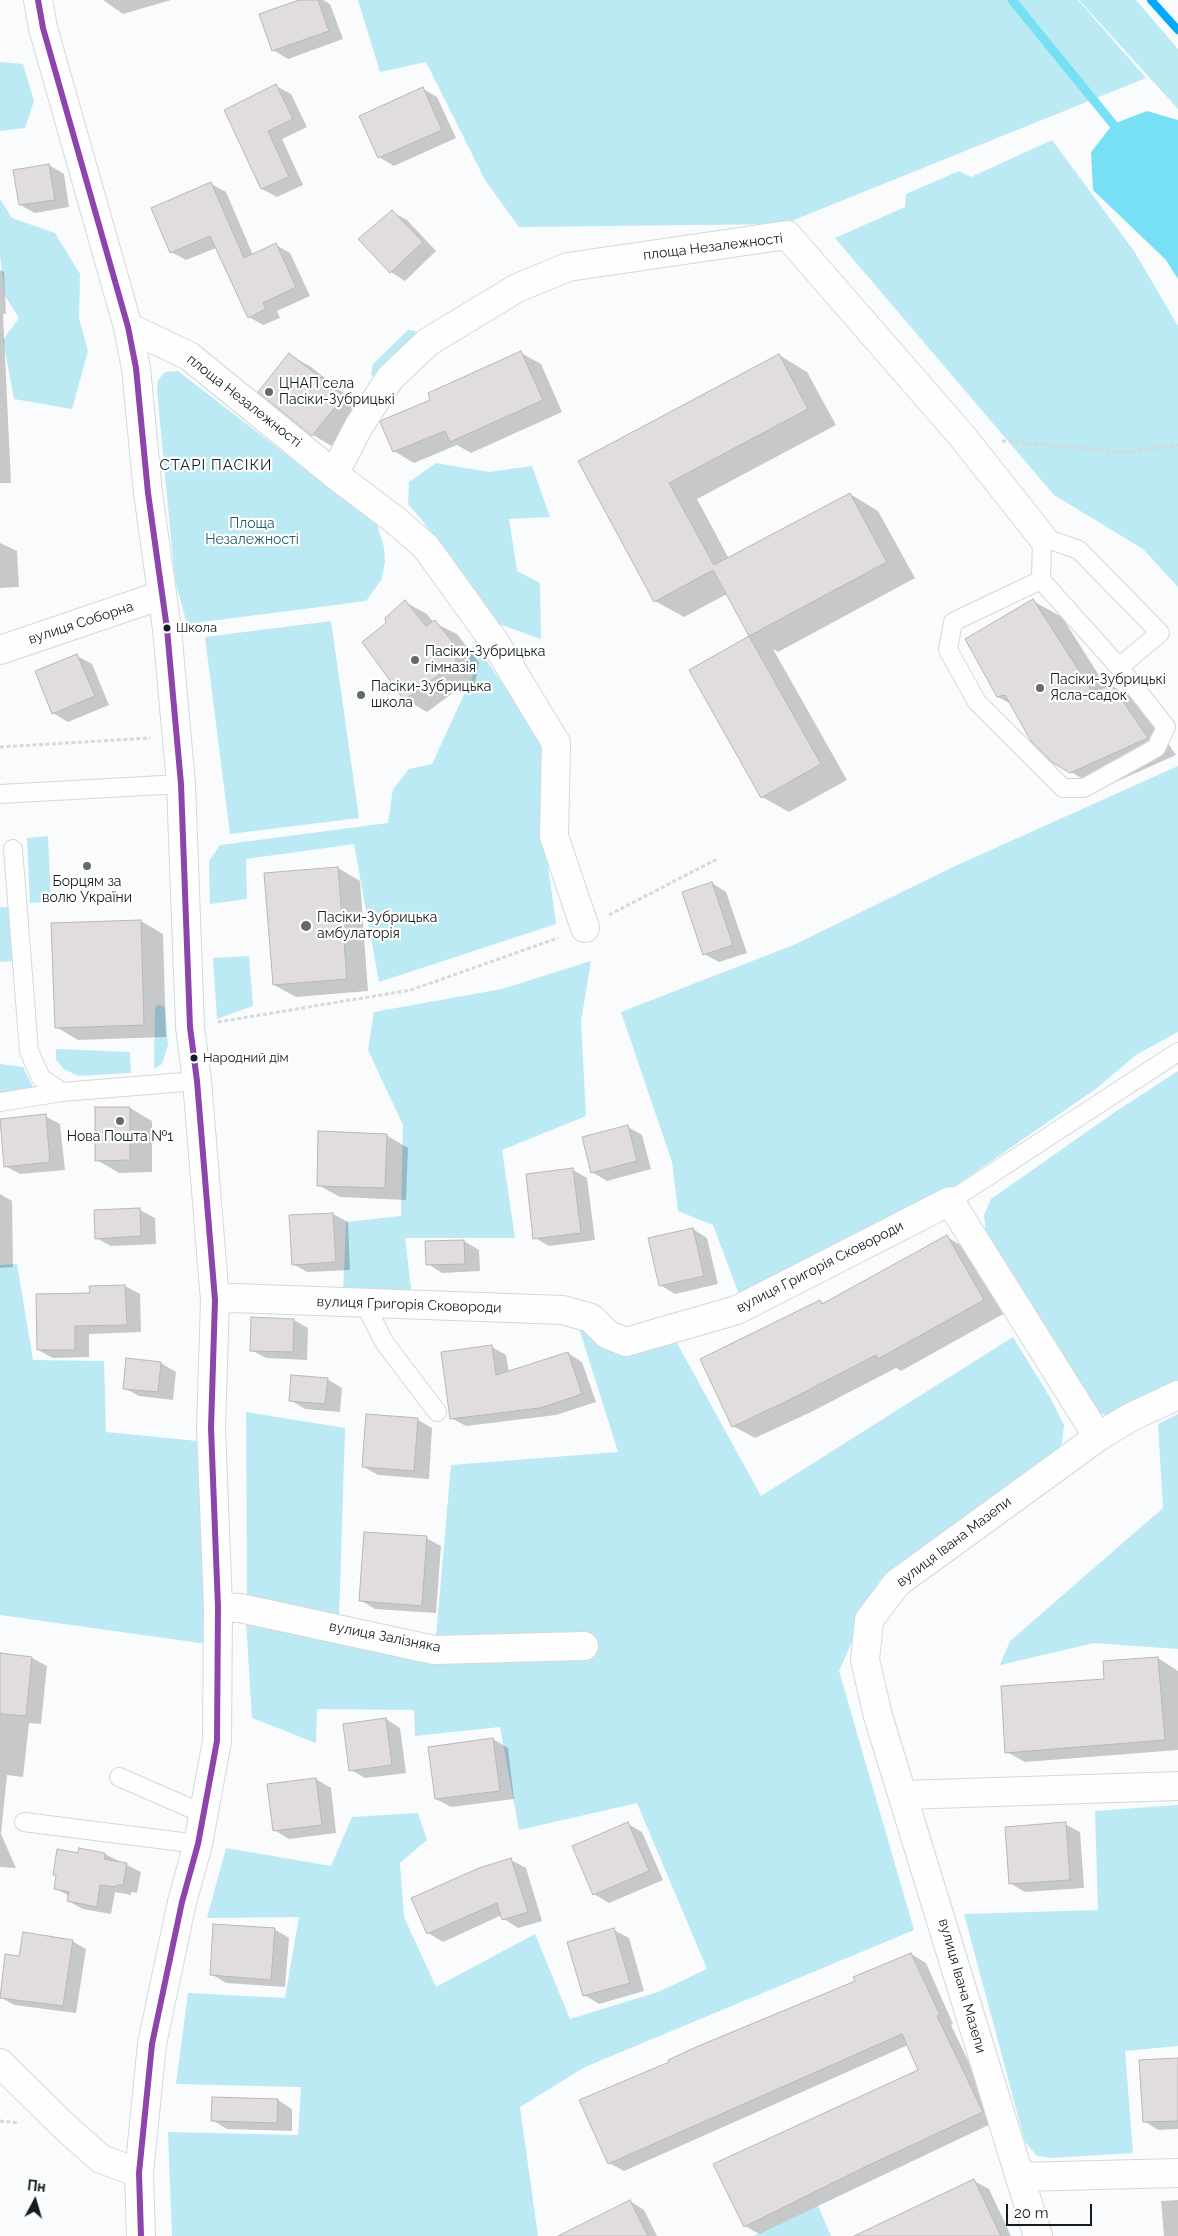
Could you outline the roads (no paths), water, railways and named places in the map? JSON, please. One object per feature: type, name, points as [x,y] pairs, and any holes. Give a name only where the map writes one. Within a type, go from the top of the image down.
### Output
[{"type":"street","points":[[38,0],[43,28],[128,327],[136,368],[148,493],[167,630],[181,784],[190,1027],[197,1081],[215,1300],[210,1428],[218,1607],[217,1741],[198,1844],[182,1902],[152,2044],[139,2173],[140,2236]]},
{"type":"street","name":"площа Незалежності","points":[[334,474],[359,426],[390,378],[428,342],[517,288],[568,267],[787,235],[962,436],[1042,537]]},
{"type":"street","name":"площа Незалежності","points":[[128,327],[189,356],[334,474],[395,520],[426,547],[496,644],[556,743],[554,836],[585,928]]},
{"type":"street","name":"вулиця Соборна","points":[[0,650],[162,595]]},
{"type":"street","points":[[950,1201],[1098,1437]]},
{"type":"street","name":"вулиця Григорія Сковороди","points":[[215,1300],[234,1298],[563,1310],[591,1318],[608,1335],[626,1342],[737,1310],[950,1201]]},
{"type":"street","name":"вулиця Івана Мазепи","points":[[1038,2236],[972,2025],[904,1795],[878,1716],[865,1660],[869,1620],[897,1582],[1098,1437],[1129,1418],[1178,1395]]},
{"type":"street","name":"вулиця Залізняка","points":[[218,1607],[240,1608],[434,1650],[584,1646]]},
{"type":"street","points":[[904,1795],[1178,1786]]},
{"type":"street","points":[[0,2063],[64,2127],[101,2159],[139,2173]]},
{"type":"street","points":[[1020,2177],[1178,2173]]},
{"type":"lane","points":[[1041,580],[953,622],[948,650],[977,702],[1063,788],[1084,788],[1156,748],[1166,727],[1119,666],[1041,580],[1042,537],[1079,550],[1160,633],[1119,666]]},
{"type":"lane","points":[[0,794],[181,784]]},
{"type":"lane","points":[[13,849],[30,1050],[41,1078],[62,1092]]},
{"type":"lane","name":"вулиця Григорія Сковороди","points":[[950,1201],[1178,1052]]},
{"type":"lane","points":[[0,1102],[62,1092],[197,1081]]},
{"type":"lane","points":[[365,1304],[384,1342],[437,1412]]},
{"type":"lane","points":[[119,1777],[204,1814]]},
{"type":"lane","points":[[24,1822],[198,1844]]},
{"type":"water","points":[[1147,111],[1178,120],[1178,279],[1166,260],[1093,190],[1091,152],[1113,124]]},
{"type":"waterway","points":[[1012,0],[1113,124]]},
{"type":"place","name":"ЦНАП села Пасіки-Зубрицькі","points":[[269,392]]},
{"type":"place","name":"Школа","points":[[167,628]]},
{"type":"place","name":"Пасіки-Зубрицька гімназія","points":[[415,660]]},
{"type":"place","name":"Пасіки-Зубрицькі Ясла-садок","points":[[1040,688]]},
{"type":"place","name":"Пасіки-Зубрицька школа","points":[[361,695]]},
{"type":"place","name":"Борцям за волю України","points":[[87,866]]},
{"type":"place","name":"Пасіки-Зубрицька амбулаторія","points":[[306,926]]},
{"type":"place","name":"Народний дім","points":[[194,1058]]},
{"type":"place","name":"Нова Пошта №1","points":[[120,1121]]},
{"type":"district","name":"СТАРІ ПАСІКИ","points":[[216,465]]},
{"type":"park label","name":"Площа Незалежності","points":[[252,532]]}]
